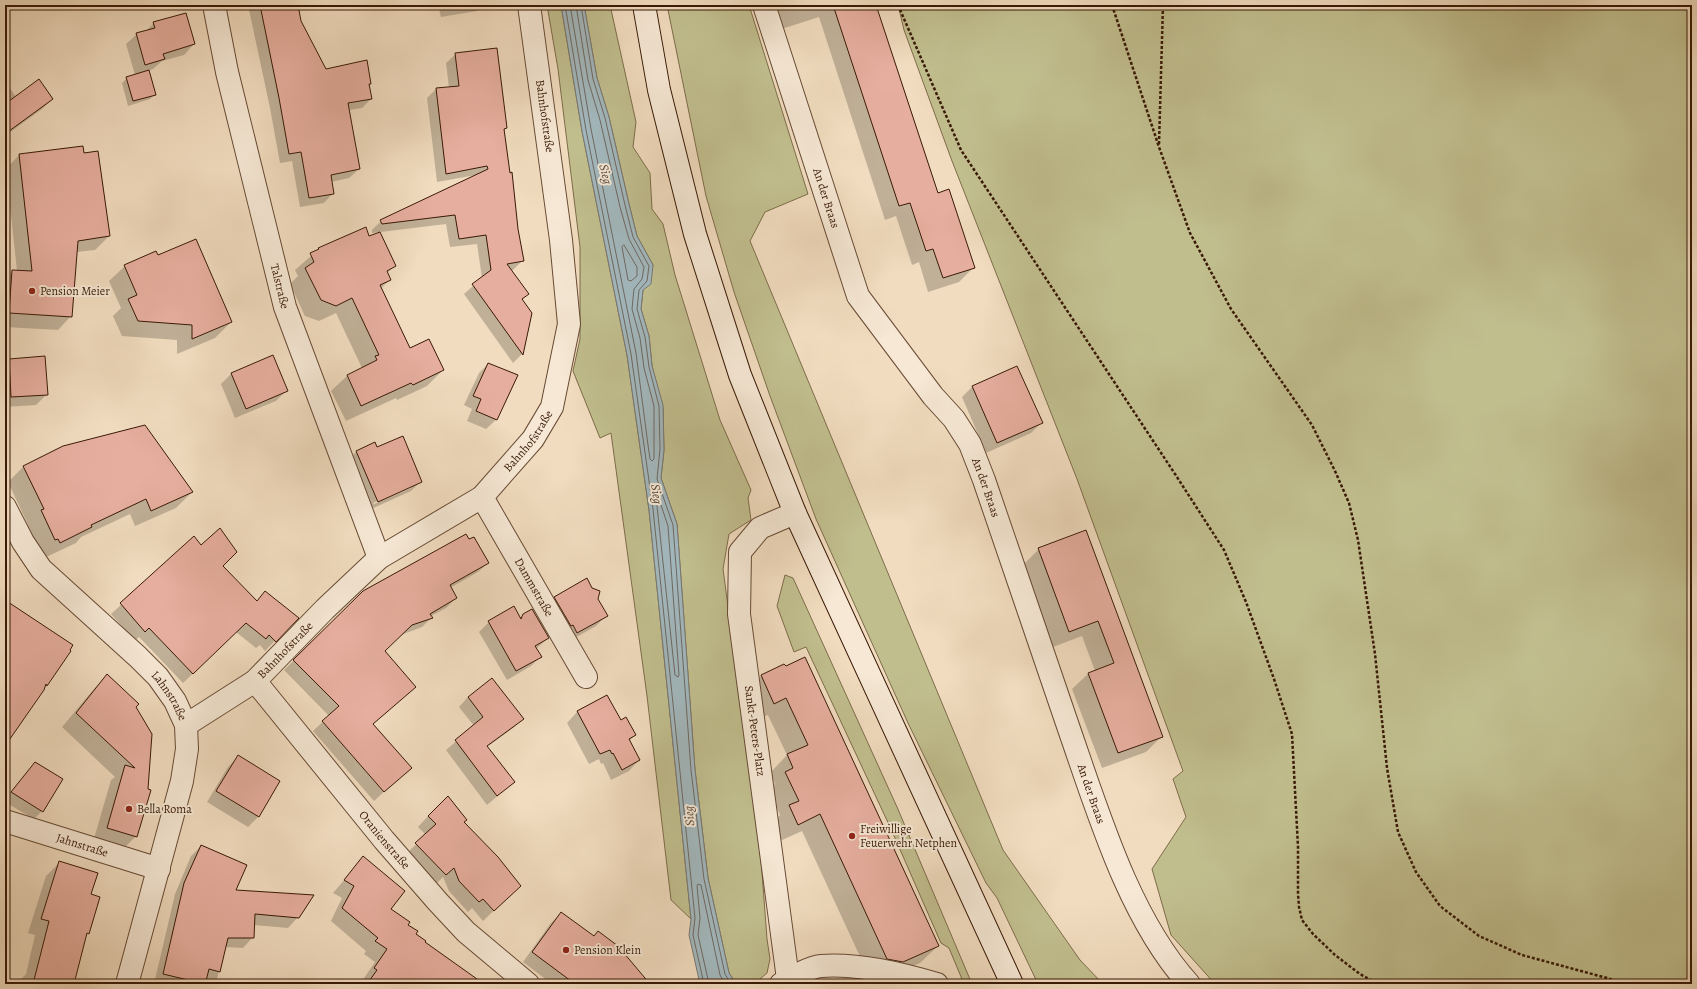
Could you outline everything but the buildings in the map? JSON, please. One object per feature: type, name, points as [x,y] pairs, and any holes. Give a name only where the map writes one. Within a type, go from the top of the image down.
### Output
[{"type":"street","name":"Talstraße","points":[[214,5],[227,72],[285,307],[379,558]]},
{"type":"street","name":"Bahnhofstraße","points":[[186,725],[255,681],[379,558],[482,497],[533,439],[552,407],[569,324],[561,240],[529,5]]},
{"type":"street","points":[[644,5],[659,90],[695,234],[740,375],[795,513],[1012,984]]},
{"type":"street","name":"An der Braas","points":[[764,5],[858,296],[933,396],[954,419],[970,444],[984,480],[1104,829],[1131,892],[1156,940],[1180,974],[1189,984]]},
{"type":"street","name":"Dammstraße","points":[[482,497],[586,676]]},
{"type":"street","name":"Lahnstraße","points":[[5,507],[23,542],[41,568],[158,677],[175,701],[186,725],[187,749],[182,780],[127,984]]},
{"type":"street","name":"Sankt-Peters-Platz","points":[[795,513],[760,528],[740,552],[739,606],[785,981],[819,966],[856,967],[937,984]]},
{"type":"street","name":"Oranienstraße","points":[[255,681],[384,840],[438,902],[466,932],[528,984]]},
{"type":"street","name":"Jahnstraße","points":[[5,821],[159,869]]},
{"type":"path","points":[[898,5],[962,150],[1224,550],[1249,609],[1292,734],[1298,847],[1298,894],[1302,920],[1313,934],[1335,955],[1360,974],[1378,984]]},
{"type":"path","points":[[1112,5],[1159,147],[1190,233],[1231,309],[1312,425],[1349,503],[1358,540],[1374,654],[1387,768],[1398,832],[1416,872],[1440,906],[1479,936],[1522,955],[1629,984]]},
{"type":"path","points":[[1159,147],[1163,5]]},
{"type":"shaded area","points":[[547,5],[561,5],[582,131],[627,355],[649,510],[691,919],[671,900],[647,696],[611,433],[600,438],[573,371],[580,339],[580,247],[558,69]]},
{"type":"shaded area","points":[[584,5],[610,5],[636,122],[633,147],[650,173],[652,209],[663,224],[675,275],[720,420],[751,490],[748,498],[751,520],[729,534],[723,569],[760,846],[767,939],[770,959],[767,973],[754,984],[736,984],[729,973],[708,878],[695,770],[677,524],[661,478],[664,450],[663,408],[652,366],[649,336],[641,309],[643,290],[653,265],[637,236],[609,117],[597,78]]},
{"type":"shaded area","points":[[667,5],[749,5],[808,194],[765,212],[750,241],[1003,850],[1080,960],[1103,984],[1038,984],[997,898],[986,883],[908,723],[816,519],[770,396],[734,292],[706,196]]},
{"type":"shaded area","points":[[898,5],[1692,5],[1692,984],[1215,984],[1171,935],[1152,869],[1186,817],[1173,779],[1183,771],[1077,479],[952,161],[904,30]]},
{"type":"shaded area","points":[[785,575],[793,578],[897,807],[972,984],[964,984],[949,948],[941,943],[891,829],[806,647],[794,652],[777,606]]},
{"type":"water","name":"Sieg","points":[[561,5],[584,5],[597,78],[609,117],[637,236],[653,265],[651,284],[643,290],[641,309],[649,336],[652,366],[663,405],[664,450],[661,478],[677,524],[695,770],[708,878],[729,973],[736,984],[700,984],[689,935],[691,919],[649,510],[627,355],[582,131]]},
{"type":"place","name":"Pension Meier","points":[[32,291]]},
{"type":"place","name":"Bella Roma","points":[[129,809]]},
{"type":"place","name":"Freiwillige Feuerwehr Netphen","points":[[852,836]]},
{"type":"place","name":"Pension Klein","points":[[566,950]]}]
